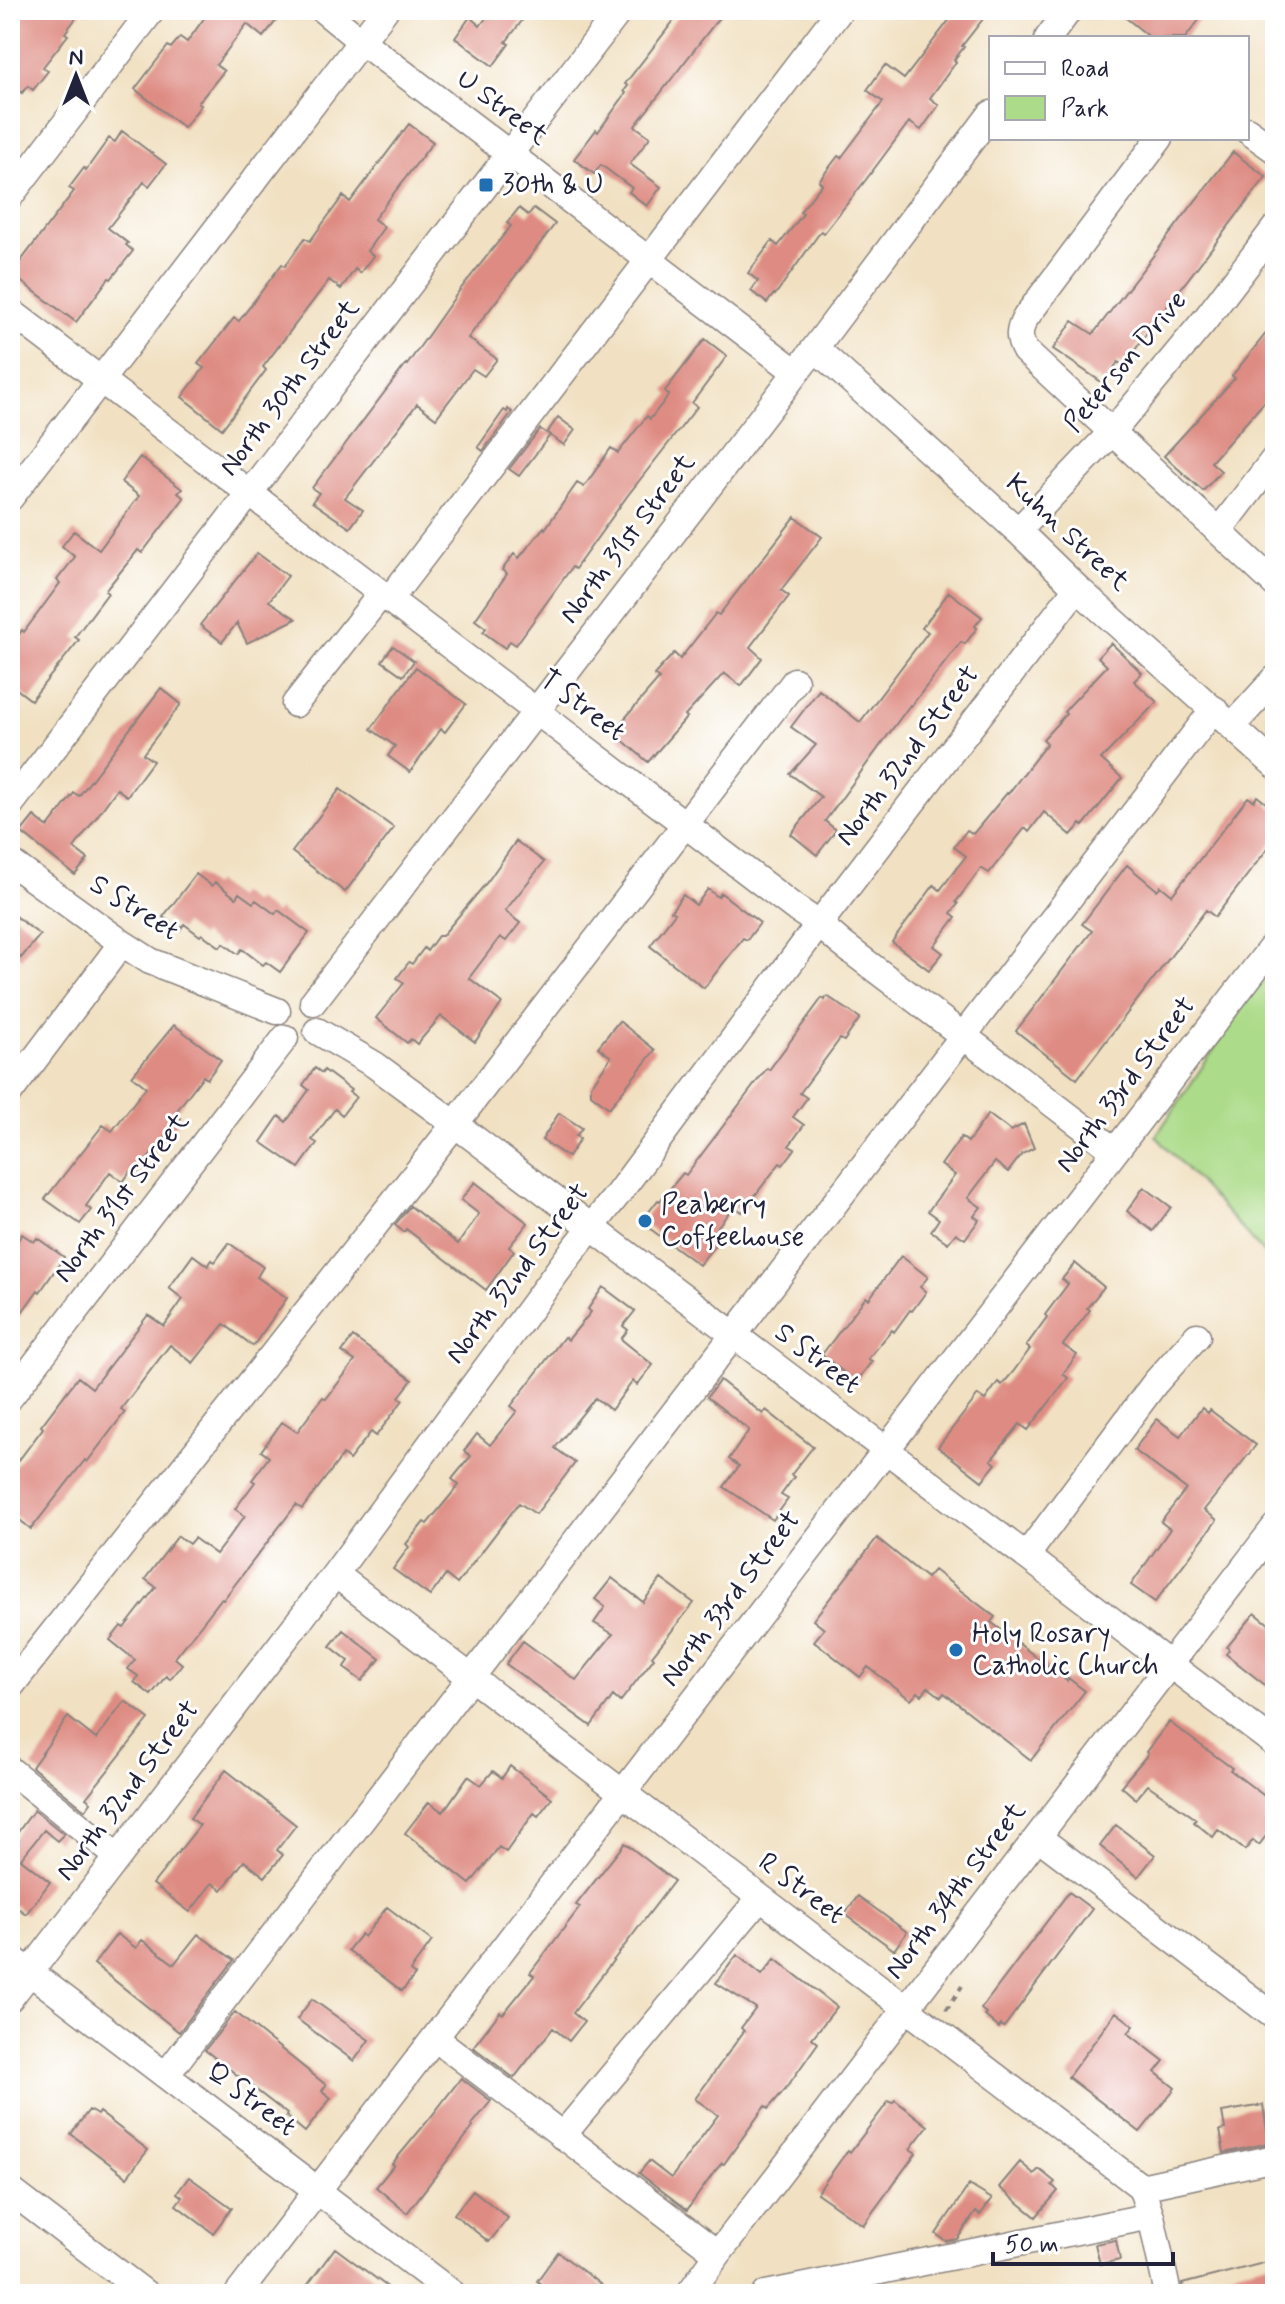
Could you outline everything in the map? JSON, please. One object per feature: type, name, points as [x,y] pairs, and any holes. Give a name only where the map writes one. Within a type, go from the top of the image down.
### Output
[{"type":"street","points":[[10,196],[152,10]]},
{"type":"street","name":"U Street","points":[[323,10],[796,372]]},
{"type":"street","points":[[10,498],[385,10]]},
{"type":"street","name":"North 30th Street","points":[[10,805],[620,10]]},
{"type":"street","points":[[295,704],[386,596],[840,10]]},
{"type":"street","points":[[1050,36],[1069,10]]},
{"type":"street","name":"North 31st Street","points":[[313,1002],[989,117]]},
{"type":"street","points":[[1249,131],[1275,150]]},
{"type":"street","points":[[1159,140],[1026,317],[1019,334],[1020,342],[1025,351],[1275,584]]},
{"type":"street","name":"Peterson Drive","points":[[1018,531],[1112,432],[1205,320],[1275,228]]},
{"type":"street","name":"T Street","points":[[10,311],[1115,1151]]},
{"type":"street","name":"Kuhn Street","points":[[815,348],[1275,765]]},
{"type":"street","points":[[1219,531],[1275,458]]},
{"type":"street","name":"North 32nd Street","points":[[10,1998],[20,1964],[118,1857],[335,1574],[819,924],[1077,588]]},
{"type":"street","points":[[166,2075],[963,1036],[1223,718],[1275,679]]},
{"type":"street","points":[[10,1687],[455,1124],[795,681]]},
{"type":"street","name":"S Street","points":[[10,862],[150,961],[277,1011]]},
{"type":"street","points":[[10,1092],[122,943]]},
{"type":"street","name":"North 33rd Street","points":[[238,2294],[1275,943]]},
{"type":"street","points":[[293,997],[307,998],[313,1002],[320,1013],[320,1025],[313,1037],[299,1042],[285,1038],[277,1026],[277,1011],[281,1005],[293,997]]},
{"type":"street","name":"S Street","points":[[317,1031],[375,1065],[455,1124],[1275,1744]]},
{"type":"street","name":"North 31st Street","points":[[10,1397],[285,1038]]},
{"type":"street","points":[[1026,1556],[1155,1383],[1197,1336]]},
{"type":"street","name":"North 34th Street","points":[[689,2294],[1275,1527]]},
{"type":"street","name":"R Street","points":[[335,1574],[1141,2187]]},
{"type":"street","points":[[10,1770],[118,1857]]},
{"type":"street","points":[[1038,1837],[1275,2017]]},
{"type":"street","points":[[562,2136],[760,1898]]},
{"type":"street","name":"Q Street","points":[[20,1964],[453,2294]]},
{"type":"street","points":[[435,2038],[718,2254]]},
{"type":"street","points":[[1168,2294],[1151,2216],[1141,2187],[1275,2158]]},
{"type":"street","points":[[10,2190],[146,2294]]},
{"type":"street","points":[[766,2294],[1151,2216]]},
{"type":"path","points":[[936,1907],[961,1880]]},
{"type":"path","points":[[946,2010],[962,1986]]},
{"type":"green space","points":[[1275,958],[1275,1265],[1156,1136]]},
{"type":"building","points":[[10,10],[82,10],[65,33],[68,35],[43,67],[48,71],[33,90],[28,86],[22,93],[10,83]]},
{"type":"building","points":[[210,10],[265,10],[277,20],[263,37],[247,24],[216,65],[224,71],[198,103],[201,105],[184,128],[135,89],[168,46],[171,48],[180,37],[187,42]]},
{"type":"building","points":[[492,10],[530,10],[493,66],[455,38],[470,17],[480,26]]},
{"type":"building","points":[[682,10],[725,10],[635,126],[650,137],[630,164],[661,187],[647,206],[629,192],[632,188],[601,165],[594,174],[574,159],[596,130],[598,132],[626,93],[624,91],[628,86],[625,84]]},
{"type":"building","points":[[957,10],[990,10],[962,46],[954,60],[956,62],[930,98],[939,105],[921,130],[909,122],[767,303],[751,291],[758,281],[748,273],[772,241],[778,246],[822,184],[819,181],[838,156],[841,158],[883,102],[867,90],[885,65],[904,79]]},
{"type":"building","points":[[1116,10],[1207,10],[1187,36],[1148,36]]},
{"type":"building","points":[[409,124],[433,142],[374,219],[384,227],[367,251],[373,256],[360,273],[355,269],[341,289],[329,280],[263,367],[266,370],[222,429],[182,397],[204,368],[198,364],[234,318],[239,321],[305,238],[310,241],[343,196],[350,202]]},
{"type":"building","points":[[122,131],[166,164],[149,186],[144,182],[108,228],[128,243],[126,245],[133,251],[76,322],[11,274],[74,191],[69,188],[84,168],[86,170],[109,138],[115,142]]},
{"type":"building","points":[[1233,152],[1266,177],[1124,366],[1118,362],[1103,383],[1053,349],[1073,321],[1093,334]]},
{"type":"building","points":[[519,208],[528,215],[534,208],[555,224],[468,338],[497,359],[484,376],[473,369],[436,418],[417,404],[345,498],[363,510],[350,528],[312,502],[319,493],[312,488],[511,226],[507,223]]},
{"type":"building","points":[[1275,322],[1275,390],[1211,462],[1221,471],[1203,491],[1164,456],[1235,378],[1232,376]]},
{"type":"building","points":[[705,339],[727,356],[692,403],[697,407],[575,569],[572,567],[516,645],[510,641],[505,648],[483,632],[486,628],[475,620],[507,574],[502,570],[514,554],[519,558],[545,529],[577,483],[584,487],[611,448],[618,453],[647,416],[650,419],[669,395],[665,391]]},
{"type":"building","points":[[508,409],[512,412],[483,451],[478,447],[504,410],[507,412]]},
{"type":"building","points":[[558,417],[575,430],[564,445],[547,433]]},
{"type":"building","points":[[540,429],[550,435],[519,476],[509,469]]},
{"type":"building","points":[[140,457],[182,489],[178,493],[184,498],[142,553],[138,550],[105,591],[108,593],[75,637],[79,640],[31,700],[10,684],[10,625],[20,633],[22,630],[24,632],[60,583],[57,580],[75,557],[62,546],[74,531],[99,550],[139,496],[121,482]]},
{"type":"building","points":[[795,517],[822,537],[781,590],[789,596],[750,647],[762,658],[741,686],[724,673],[648,762],[613,732],[659,679],[654,675],[674,653],[680,659],[716,613],[719,615]]},
{"type":"building","points":[[257,553],[288,576],[269,601],[296,619],[247,643],[237,623],[222,642],[200,625]]},
{"type":"building","points":[[949,592],[982,617],[975,626],[977,628],[965,644],[961,642],[910,705],[825,821],[836,830],[817,855],[791,834],[821,797],[790,774],[816,745],[791,727],[819,690],[860,722],[928,632],[922,628]]},
{"type":"building","points":[[1111,643],[1142,673],[1134,681],[1157,702],[1101,759],[1122,778],[1083,826],[1081,824],[1071,835],[1044,812],[1029,832],[1025,828],[989,873],[981,868],[956,902],[958,904],[951,913],[956,917],[934,946],[943,953],[929,970],[892,942],[934,885],[940,890],[966,856],[954,847],[967,830],[973,834],[1008,794],[1047,743],[1043,739],[1107,666],[1098,657]]},
{"type":"building","points":[[393,646],[414,661],[403,676],[382,661]]},
{"type":"building","points":[[416,667],[466,704],[445,732],[441,729],[410,772],[388,756],[395,746],[371,729]]},
{"type":"building","points":[[161,688],[181,704],[143,754],[153,761],[127,796],[117,789],[74,848],[88,859],[75,875],[21,832],[34,816],[48,827],[74,793],[79,796]]},
{"type":"building","points":[[340,789],[394,828],[345,892],[292,852]]},
{"type":"building","points":[[1257,796],[1275,810],[1275,839],[1215,917],[1206,910],[1077,1079],[1016,1031],[1092,931],[1082,924],[1127,865],[1157,890],[1161,886],[1172,895],[1248,797],[1254,801]]},
{"type":"building","points":[[516,841],[544,862],[505,911],[520,923],[506,941],[500,937],[469,978],[502,1003],[475,1042],[441,1016],[417,1044],[411,1039],[407,1043],[376,1018],[404,983],[397,978],[424,948],[427,951],[438,936],[442,936],[488,881]]},
{"type":"building","points":[[196,874],[212,886],[215,882],[236,898],[239,893],[253,903],[256,900],[275,914],[278,910],[309,933],[280,972],[266,962],[263,965],[242,949],[238,954],[223,943],[220,947],[184,924],[180,930],[163,917]]},
{"type":"building","points":[[708,889],[718,897],[721,893],[760,923],[747,940],[743,938],[704,988],[650,946],[675,913],[671,911],[683,895],[696,905]]},
{"type":"building","points":[[10,912],[40,935],[21,958],[10,949]]},
{"type":"building","points":[[827,996],[860,1018],[844,1041],[840,1039],[800,1093],[807,1098],[793,1117],[804,1125],[789,1146],[795,1149],[783,1165],[780,1163],[742,1212],[734,1206],[709,1238],[716,1244],[699,1265],[641,1222],[683,1173],[686,1175],[822,998],[825,1000]]},
{"type":"building","points":[[619,1021],[655,1050],[609,1108],[591,1094],[591,1086],[611,1057],[598,1047]]},
{"type":"building","points":[[174,1025],[221,1060],[207,1079],[203,1076],[175,1113],[181,1118],[135,1175],[130,1172],[123,1182],[110,1172],[86,1206],[91,1210],[80,1224],[45,1199],[103,1125],[112,1131],[146,1087],[132,1076]]},
{"type":"building","points":[[315,1068],[322,1073],[324,1070],[356,1097],[342,1115],[335,1109],[312,1140],[317,1143],[299,1168],[261,1142],[279,1116],[286,1122],[309,1090],[303,1085]]},
{"type":"building","points":[[559,1113],[582,1128],[576,1136],[580,1139],[568,1157],[542,1140]]},
{"type":"building","points":[[988,1114],[1011,1131],[1024,1124],[1034,1148],[1022,1154],[1008,1172],[995,1162],[968,1198],[981,1207],[974,1216],[979,1220],[965,1239],[956,1233],[948,1243],[931,1231],[939,1219],[928,1211],[955,1175],[941,1165],[961,1137],[968,1142]]},
{"type":"building","points":[[475,1182],[528,1223],[509,1247],[514,1251],[486,1290],[406,1229],[404,1232],[395,1225],[410,1206],[458,1244],[479,1214],[461,1200]]},
{"type":"building","points":[[1144,1187],[1171,1207],[1153,1231],[1127,1211]]},
{"type":"building","points":[[22,1234],[34,1242],[37,1238],[64,1257],[10,1329],[10,1252]]},
{"type":"building","points":[[229,1243],[263,1267],[257,1277],[287,1298],[253,1346],[224,1324],[193,1363],[170,1345],[121,1409],[125,1412],[31,1529],[10,1512],[10,1472],[43,1428],[41,1426],[78,1377],[92,1388],[148,1315],[164,1326],[183,1299],[169,1288],[193,1255],[208,1266],[212,1260],[215,1262]]},
{"type":"building","points":[[901,1256],[928,1277],[920,1287],[926,1292],[868,1359],[872,1361],[856,1382],[823,1353]]},
{"type":"building","points":[[1075,1263],[1104,1287],[1063,1345],[1077,1355],[1063,1374],[1068,1378],[1028,1430],[1020,1424],[991,1460],[996,1464],[982,1481],[938,1447],[978,1395],[985,1400],[998,1382],[1002,1385],[1013,1372],[1030,1349],[1026,1346],[1047,1317],[1045,1315],[1068,1284],[1062,1279]]},
{"type":"building","points":[[603,1287],[635,1311],[623,1326],[628,1330],[621,1339],[653,1365],[637,1385],[633,1381],[611,1410],[595,1398],[555,1448],[575,1463],[536,1514],[519,1503],[457,1584],[446,1575],[430,1596],[393,1569],[409,1547],[406,1544],[459,1485],[452,1479],[471,1456],[464,1451],[477,1434],[490,1445],[517,1411],[511,1406],[564,1337],[568,1340],[591,1312],[588,1309]]},
{"type":"building","points":[[353,1337],[412,1380],[399,1397],[403,1400],[376,1436],[371,1432],[349,1460],[343,1455],[302,1509],[296,1505],[175,1658],[182,1664],[170,1679],[166,1676],[151,1695],[134,1682],[138,1676],[128,1669],[135,1660],[110,1640],[121,1626],[124,1628],[156,1587],[145,1579],[178,1536],[189,1544],[194,1538],[216,1554],[245,1516],[235,1509],[269,1457],[261,1451],[282,1422],[297,1432],[323,1397],[326,1399],[355,1361],[342,1352]]},
{"type":"building","points":[[720,1380],[763,1414],[766,1410],[813,1447],[791,1475],[794,1477],[781,1495],[788,1499],[773,1520],[724,1487],[739,1466],[729,1459],[749,1430],[707,1397]]},
{"type":"building","points":[[1202,1408],[1208,1413],[1210,1410],[1256,1445],[1204,1510],[1217,1520],[1155,1602],[1131,1585],[1170,1529],[1161,1522],[1186,1489],[1134,1450],[1157,1419],[1180,1436]]},
{"type":"building","name":"Holy Rosary Catholic Church","points":[[877,1538],[927,1578],[934,1570],[995,1617],[991,1622],[1067,1681],[1068,1678],[1085,1691],[1031,1760],[944,1693],[941,1697],[928,1687],[922,1695],[918,1692],[911,1700],[868,1667],[860,1677],[814,1641],[824,1629],[813,1620]]},
{"type":"building","points":[[612,1578],[643,1602],[661,1579],[694,1603],[620,1702],[613,1696],[591,1726],[506,1664],[523,1641],[576,1680],[613,1634],[594,1623],[605,1607],[595,1599]]},
{"type":"building","points":[[1255,1613],[1275,1629],[1275,1693],[1226,1654],[1229,1650],[1227,1647]]},
{"type":"building","points":[[343,1630],[380,1659],[362,1681],[344,1668],[349,1661],[330,1646]]},
{"type":"building","points":[[125,1701],[149,1719],[86,1798],[91,1802],[85,1810],[32,1767],[68,1717],[96,1739]]},
{"type":"building","points":[[1169,1722],[1275,1804],[1275,1824],[1259,1845],[1253,1840],[1245,1850],[1218,1830],[1213,1837],[1194,1822],[1196,1819],[1148,1785],[1136,1799],[1121,1786]]},
{"type":"building","points":[[510,1766],[552,1798],[538,1816],[534,1813],[506,1852],[499,1847],[470,1884],[405,1833],[429,1802],[443,1812],[468,1776],[481,1785],[493,1771],[502,1778]]},
{"type":"building","points":[[226,1770],[296,1825],[277,1850],[283,1855],[265,1877],[244,1861],[222,1890],[212,1883],[190,1912],[153,1884],[200,1825],[190,1818]]},
{"type":"building","points":[[34,1810],[64,1834],[57,1841],[44,1830],[21,1859],[50,1882],[26,1914],[10,1902],[10,1843]]},
{"type":"building","points":[[1116,1825],[1155,1855],[1138,1877],[1100,1846]]},
{"type":"building","points":[[625,1843],[674,1881],[573,2013],[584,2022],[569,2041],[553,2028],[514,2078],[473,2047],[534,1976],[530,1973],[580,1907],[576,1905]]},
{"type":"building","points":[[1069,1892],[1092,1909],[1004,2027],[1001,2025],[999,2028],[981,2009]]},
{"type":"building","points":[[858,1896],[907,1932],[894,1950],[845,1914]]},
{"type":"building","points":[[387,1907],[432,1941],[410,1971],[415,1975],[402,1991],[348,1950],[361,1934],[364,1937]]},
{"type":"building","points":[[117,1934],[136,1948],[142,1940],[174,1964],[198,1934],[234,1960],[179,2032],[94,1964]]},
{"type":"building","points":[[737,1955],[762,1975],[775,1959],[837,2007],[812,2038],[818,2043],[787,2087],[768,2109],[765,2106],[687,2210],[639,2173],[649,2161],[671,2178],[718,2115],[695,2099],[744,2031],[741,2028],[756,2008],[716,1983]]},
{"type":"building","points":[[312,1999],[369,2040],[354,2061],[297,2019]]},
{"type":"building","points":[[235,2012],[326,2085],[322,2091],[331,2098],[305,2132],[287,2114],[205,2050]]},
{"type":"building","points":[[1116,2012],[1134,2026],[1128,2033],[1164,2061],[1155,2072],[1175,2088],[1140,2132],[1068,2077]]},
{"type":"building","points":[[461,2078],[491,2101],[407,2213],[376,2187]]},
{"type":"building","points":[[895,2100],[928,2126],[910,2149],[916,2153],[863,2225],[817,2193],[889,2101],[892,2103]]},
{"type":"building","points":[[1263,2105],[1269,2143],[1224,2153],[1220,2130],[1225,2129],[1222,2112]]},
{"type":"building","points":[[89,2110],[97,2115],[99,2112],[148,2150],[127,2177],[71,2134]]},
{"type":"building","points":[[1020,2162],[1034,2174],[1039,2169],[1055,2182],[1052,2185],[1058,2191],[1036,2217],[999,2187]]},
{"type":"building","points":[[189,2177],[232,2208],[213,2233],[176,2205],[182,2197],[177,2193]]},
{"type":"building","points":[[969,2185],[992,2199],[980,2215],[976,2212],[957,2239],[946,2241],[936,2234]]},
{"type":"building","points":[[473,2190],[508,2218],[489,2242],[454,2214]]},
{"type":"building","points":[[1116,2240],[1120,2260],[1100,2264],[1095,2244]]},
{"type":"building","points":[[335,2248],[397,2294],[301,2294]]},
{"type":"building","points":[[558,2252],[613,2294],[554,2294],[537,2281]]},
{"type":"building","points":[[1275,2260],[1275,2294],[1184,2294],[1182,2284]]},
{"type":"place","name":"30th & U","points":[[486,185]]},
{"type":"place","name":"Peaberry Coffeehouse","points":[[645,1221]]},
{"type":"place","name":"Holy Rosary Catholic Church","points":[[956,1650]]}]
